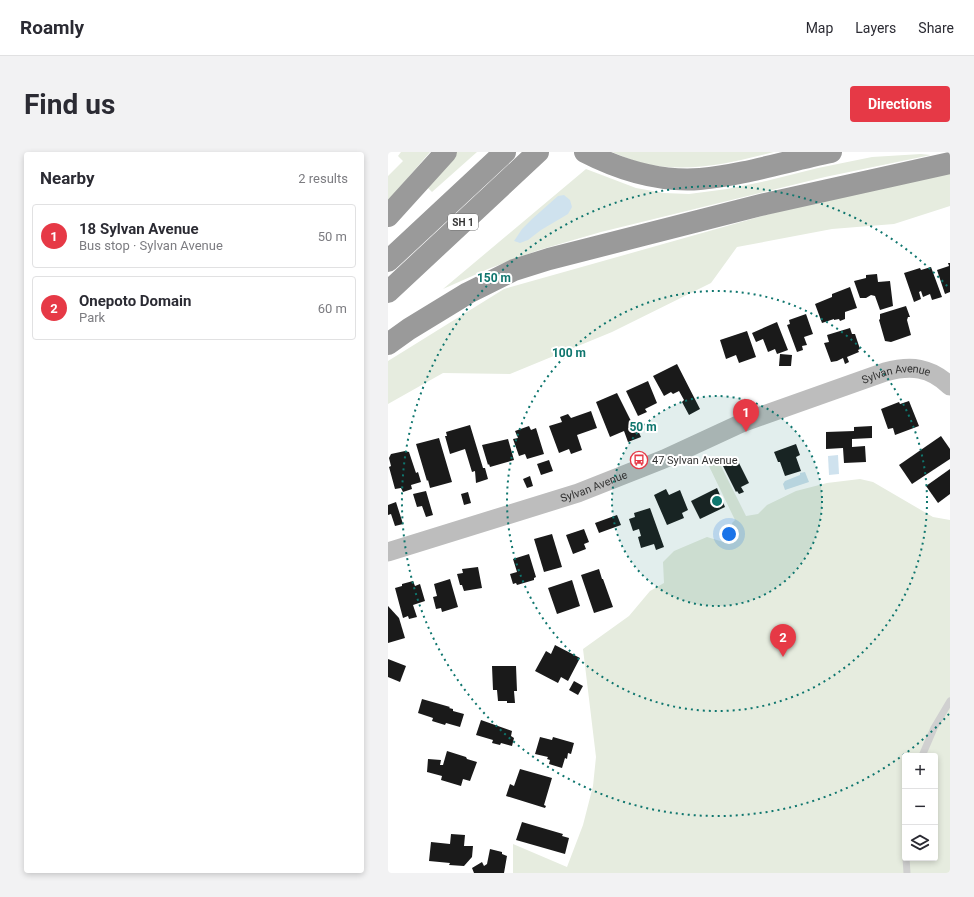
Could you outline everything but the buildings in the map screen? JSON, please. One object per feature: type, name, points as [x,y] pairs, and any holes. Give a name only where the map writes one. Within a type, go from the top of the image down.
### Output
[{"type":"highway","points":[[388,216],[446,152]]},
{"type":"highway","name":"SH 1","points":[[388,261],[506,152]]},
{"type":"highway","name":"SH 1","points":[[388,292],[538,152]]},
{"type":"highway","points":[[585,152],[636,173],[678,179],[698,179],[720,176],[831,152]]},
{"type":"highway","points":[[388,344],[409,329],[468,293],[514,270],[550,259],[765,204],[950,163]]},
{"type":"main road","name":"Sylvan Avenue","points":[[388,552],[578,493],[664,459],[744,422],[886,372],[900,368],[920,369],[939,377],[950,386]]},
{"type":"lane","points":[[923,753],[934,728],[950,701]]},
{"type":"lane","points":[[906,861],[907,873]]},
{"type":"shaded area","points":[[401,152],[430,152],[388,201],[388,176],[403,161],[398,156]]},
{"type":"shaded area","points":[[452,152],[477,152],[432,192],[425,185]]},
{"type":"shaded area","points":[[612,152],[774,152],[708,166],[675,167],[641,163]]},
{"type":"shaded area","points":[[921,154],[931,155],[825,177],[601,232],[539,250],[488,269],[443,289],[586,169],[636,188],[664,193],[689,194],[727,189],[872,157]]},
{"type":"shaded area","points":[[950,173],[950,206],[894,224],[832,229],[737,247],[711,283],[612,332],[510,374],[443,373],[388,404],[388,361],[504,289],[826,198]]},
{"type":"shaded area","points":[[717,458],[746,516],[758,514],[767,505],[796,491],[827,483],[860,479],[873,482],[933,517],[950,520],[950,873],[513,873],[513,844],[567,867],[583,825],[593,786],[596,757],[583,649],[629,616],[650,591],[664,583],[663,562],[674,551],[707,537],[730,544],[732,523],[735,520],[707,462]]},
{"type":"water","points":[[564,195],[570,200],[572,207],[568,214],[541,230],[528,240],[520,243],[514,241],[522,229],[532,219],[558,196]]},
{"type":"water","points":[[838,455],[839,474],[829,475],[828,456]]},
{"type":"water","points":[[805,472],[809,482],[785,490],[783,484],[785,481]]},
{"type":"place","name":"18 Sylvan Avenue","points":[[746,432]]},
{"type":"place","name":"47 Sylvan Avenue","points":[[639,460]]},
{"type":"place","name":"Onepoto Domain","points":[[783,657]]}]
